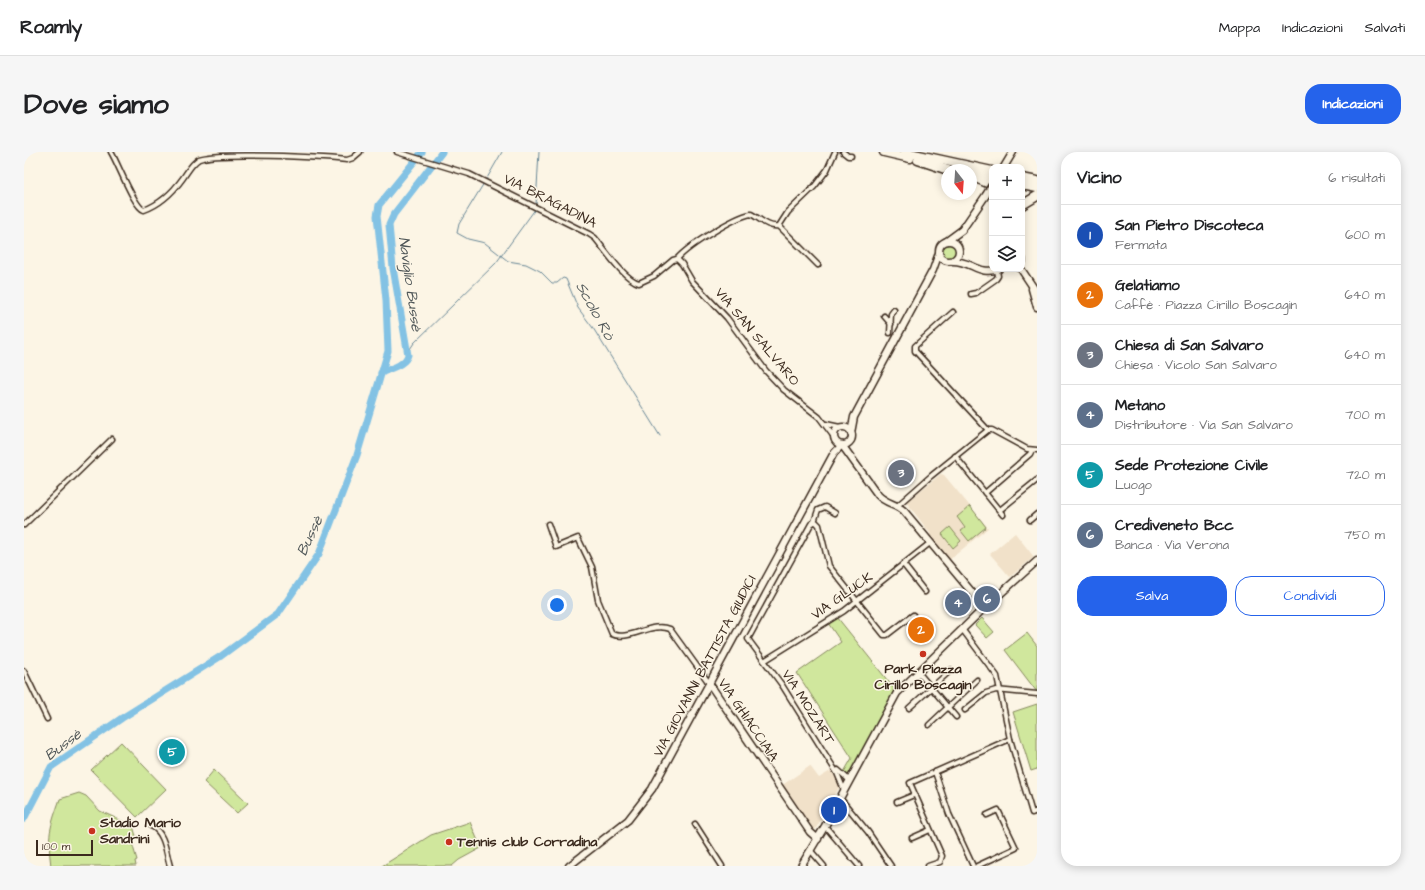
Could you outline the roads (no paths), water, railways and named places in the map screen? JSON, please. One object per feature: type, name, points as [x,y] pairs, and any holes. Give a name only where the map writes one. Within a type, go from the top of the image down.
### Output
[{"type":"highway","points":[[884,152],[933,158]]},
{"type":"highway","points":[[905,152],[989,170]]},
{"type":"highway","points":[[918,156],[941,167]]},
{"type":"highway","points":[[918,156],[944,164]]},
{"type":"highway","points":[[977,173],[989,176]]},
{"type":"highway","points":[[977,179],[989,184]]},
{"type":"highway","points":[[1025,179],[1037,181]]},
{"type":"highway","points":[[1025,186],[1037,188]]},
{"type":"highway","points":[[1025,202],[1037,196]]},
{"type":"main road","points":[[1005,164],[1013,152]]},
{"type":"main road","points":[[850,456],[850,442],[854,417],[934,270],[940,245],[962,230],[989,190]]},
{"type":"main road","points":[[934,270],[958,257],[962,230]]},
{"type":"main road","points":[[947,241],[953,242],[967,263]]},
{"type":"main road","points":[[938,252],[944,260],[967,263],[980,270],[989,270]]},
{"type":"main road","points":[[1023,272],[1037,293]]},
{"type":"main road","points":[[1030,284],[1037,307]]},
{"type":"main road","points":[[854,417],[835,432],[834,438],[842,445],[878,495],[888,504],[897,506],[985,608]]},
{"type":"main road","points":[[841,427],[848,428],[851,433]]},
{"type":"main road","name":"VIA GIOVANNI BATTISTA GIUDICI","points":[[834,438],[834,453]]},
{"type":"main road","name":"VIA GIOVANNI BATTISTA GIUDICI","points":[[569,866],[616,831],[641,805],[666,764],[708,683],[834,453],[842,445],[850,442]]},
{"type":"main road","points":[[801,866],[818,839],[892,700],[962,629],[1037,561]]},
{"type":"main road","name":"VIA GHIACCIAIA","points":[[708,683],[810,832],[818,839]]},
{"type":"street","points":[[111,152],[118,163],[134,200],[139,208],[144,210],[157,204],[174,190],[194,163],[204,156],[265,153],[347,160],[353,158],[360,152]]},
{"type":"street","name":"VIA BRAGADINA","points":[[397,152],[428,163],[469,174],[596,238],[633,282],[639,283],[645,281],[728,223],[745,215],[751,214],[766,224],[775,227],[779,226],[818,265]]},
{"type":"street","points":[[779,226],[788,212],[814,187],[827,170],[835,152]]},
{"type":"street","points":[[843,152],[848,156],[851,156]]},
{"type":"street","name":"VIA SAN SALVARO","points":[[677,259],[682,264],[692,281],[727,318],[770,376],[784,390],[825,424],[834,438]]},
{"type":"street","points":[[971,294],[976,293],[996,279],[998,272]]},
{"type":"street","points":[[890,333],[890,314],[894,310]]},
{"type":"street","points":[[953,312],[915,346],[915,351],[988,430],[992,430],[1027,449],[1035,450]]},
{"type":"street","points":[[884,316],[891,324]]},
{"type":"street","name":"VIA SAN SALVARO","points":[[825,424],[841,427]]},
{"type":"street","points":[[897,506],[901,501],[988,430]]},
{"type":"street","points":[[24,524],[112,439]]},
{"type":"street","points":[[986,493],[1035,450]]},
{"type":"street","points":[[955,456],[1003,515]]},
{"type":"street","points":[[1000,510],[1037,480]]},
{"type":"street","points":[[835,513],[825,507],[820,508],[816,513],[814,522],[819,525],[830,566],[886,636],[913,615]]},
{"type":"street","points":[[1030,520],[1037,514]]},
{"type":"street","name":"VIA MOZART","points":[[814,522],[811,524],[748,637],[748,640],[782,685],[833,766],[844,790]]},
{"type":"street","name":"VIA GHIACCIAIA","points":[[548,524],[556,547],[578,538],[592,567],[598,600],[612,634],[621,636],[660,627],[670,629],[708,683]]},
{"type":"street","name":"VIA GLUCK","points":[[764,661],[857,600],[930,543]]},
{"type":"street","points":[[903,564],[925,592]]},
{"type":"street","points":[[962,629],[994,671],[1001,690],[1010,739],[1032,813],[1037,811]]},
{"type":"street","points":[[909,708],[951,670]]},
{"type":"street","points":[[24,671],[47,719]]},
{"type":"street","points":[[918,672],[956,717]]},
{"type":"street","points":[[929,725],[977,680]]},
{"type":"street","points":[[966,710],[986,693],[1001,690],[1037,694]]},
{"type":"street","points":[[928,866],[940,862],[942,858],[910,782],[1010,739]]},
{"type":"street","name":"VIA MOZART","points":[[833,766],[850,780]]},
{"type":"street","points":[[935,772],[949,814],[973,866]]},
{"type":"street","points":[[897,802],[914,794]]},
{"type":"street","points":[[840,798],[868,832],[891,866]]},
{"type":"street","points":[[977,866],[1016,848],[998,810],[987,814]]},
{"type":"street","points":[[695,824],[722,866]]},
{"type":"street","points":[[151,826],[161,834],[170,866]]},
{"type":"street","points":[[825,826],[859,866]]},
{"type":"street","points":[[912,838],[930,830]]},
{"type":"street","points":[[811,850],[824,866]]},
{"type":"waterway","name":"Bussè","points":[[24,819],[51,767],[122,718],[221,656],[278,614],[319,554],[357,455],[388,351],[386,300],[377,216],[379,205],[422,152]]},
{"type":"waterway","name":"Naviglio Bussè","points":[[381,373],[401,364],[408,355],[393,268],[389,225],[394,214],[442,152]]},
{"type":"waterway","name":"Scolo Rò","points":[[486,180],[502,152]]},
{"type":"waterway","points":[[536,205],[539,152]]},
{"type":"waterway","name":"Scolo Rò","points":[[484,183],[459,224],[457,233],[468,239],[485,243],[508,261],[526,264],[540,271],[552,283],[557,283],[563,278],[566,279],[578,308],[593,328],[660,436]]},
{"type":"waterway","points":[[408,352],[414,343],[496,263],[536,208]]},
{"type":"place","name":"Chiesa di San Salvaro","points":[[901,473]]},
{"type":"place","name":"Crediveneto Bcc","points":[[987,599]]},
{"type":"place","name":"Metano","points":[[958,603]]},
{"type":"place","name":"Gelatiamo","points":[[921,630]]},
{"type":"place","name":"Park Piazza Cirillo Boscagin","points":[[923,654]]},
{"type":"place","name":"Sede Protezione Civile","points":[[172,752]]},
{"type":"place","name":"San Pietro Discoteca","points":[[834,810]]},
{"type":"place","name":"Stadio Mario Sandrini","points":[[92,831]]},
{"type":"place","name":"Tennis club Corradina","points":[[449,842]]}]
